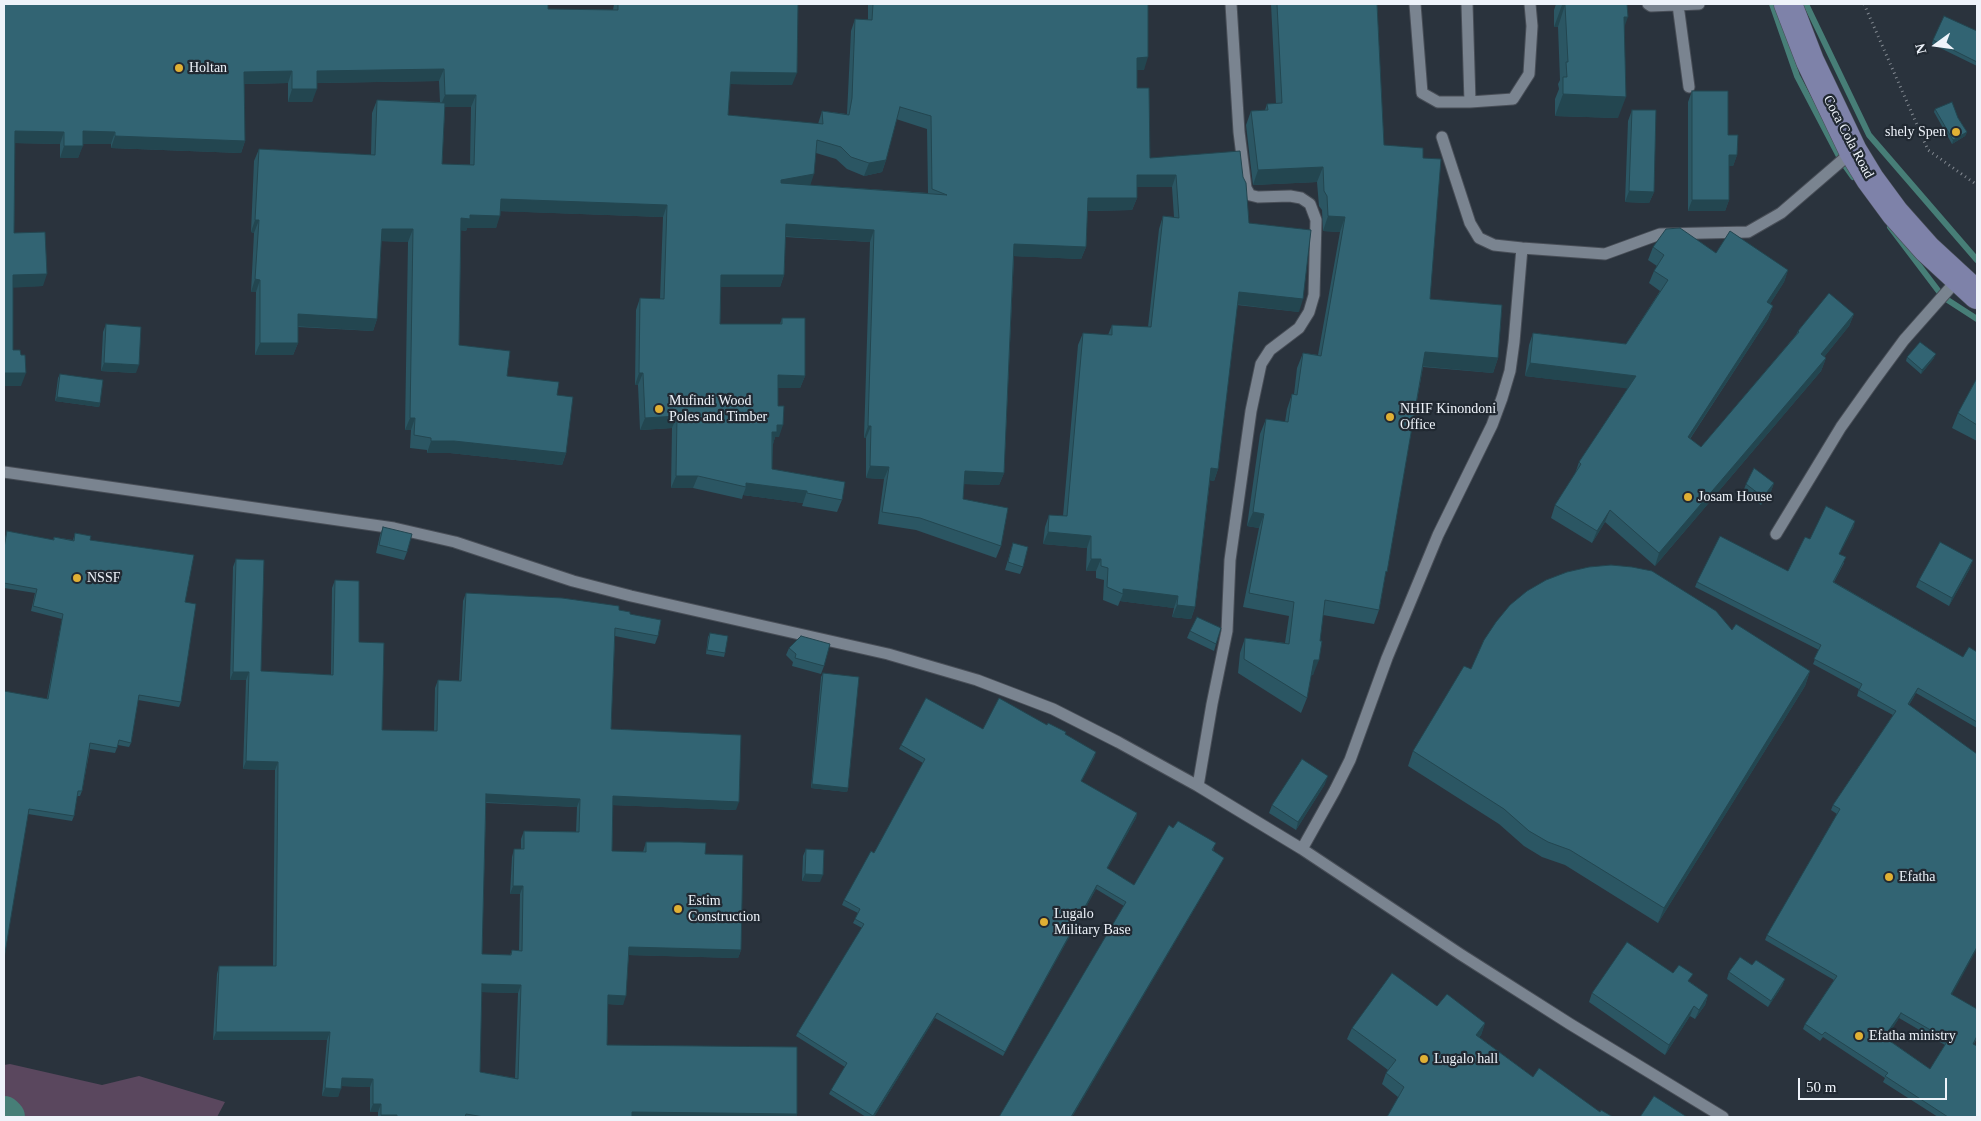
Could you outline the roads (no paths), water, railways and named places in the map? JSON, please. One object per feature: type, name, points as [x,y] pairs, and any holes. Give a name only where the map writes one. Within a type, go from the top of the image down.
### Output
[{"type":"main road","name":"Coca Cola Road","points":[[1788,4],[1810,60],[1852,151],[1895,213],[1927,249],[1968,287]]},
{"type":"lane","points":[[1198,786],[1227,631],[1230,560],[1251,412],[1261,364],[1270,350],[1299,328],[1308,312],[1314,294],[1316,220],[1310,204],[1301,198],[1290,196],[1258,197],[1250,195],[1246,188],[1239,132],[1231,4]]},
{"type":"lane","points":[[1415,4],[1422,93],[1438,102],[1513,99],[1529,74],[1532,26],[1530,4]]},
{"type":"lane","points":[[1467,4],[1470,102]]},
{"type":"lane","points":[[1648,4],[1651,6],[1699,4]]},
{"type":"lane","points":[[1678,5],[1689,87]]},
{"type":"lane","points":[[1442,137],[1470,223],[1479,238],[1494,245],[1604,254],[1660,234],[1748,232],[1780,212],[1852,151]]},
{"type":"lane","points":[[1302,849],[1350,760],[1387,658],[1438,535],[1492,425],[1502,398],[1510,371],[1514,342],[1522,248]]},
{"type":"lane","points":[[1776,534],[1841,427],[1904,340],[1968,287]]},
{"type":"lane","points":[[4,472],[394,528],[455,542],[573,581],[631,596],[888,654],[977,680],[1053,710],[1118,742],[1198,786],[1302,849],[1515,989],[1723,1117]]},
{"type":"waterway","points":[[1772,4],[1797,76],[1841,160],[1853,177]]},
{"type":"waterway","points":[[1806,4],[1869,135],[1977,260]]},
{"type":"waterway","points":[[1890,227],[1943,297],[1977,319]]},
{"type":"waterway","points":[[4,1114],[7,1117]]},
{"type":"place","name":"Holtan","points":[[179,68]]},
{"type":"place","name":"shely Spen","points":[[1956,132]]},
{"type":"place","name":"Mufindi Wood Poles and Timber","points":[[659,409]]},
{"type":"place","name":"NHIF Kinondoni Office","points":[[1390,417]]},
{"type":"place","name":"Josam House","points":[[1688,497]]},
{"type":"place","name":"NSSF","points":[[77,578]]},
{"type":"place","name":"Efatha","points":[[1889,877]]},
{"type":"place","name":"Estim Construction","points":[[678,909]]},
{"type":"place","name":"Lugalo Military Base","points":[[1044,922]]},
{"type":"place","name":"Efatha ministry","points":[[1859,1036]]},
{"type":"place","name":"Lugalo hall","points":[[1424,1059]]}]
